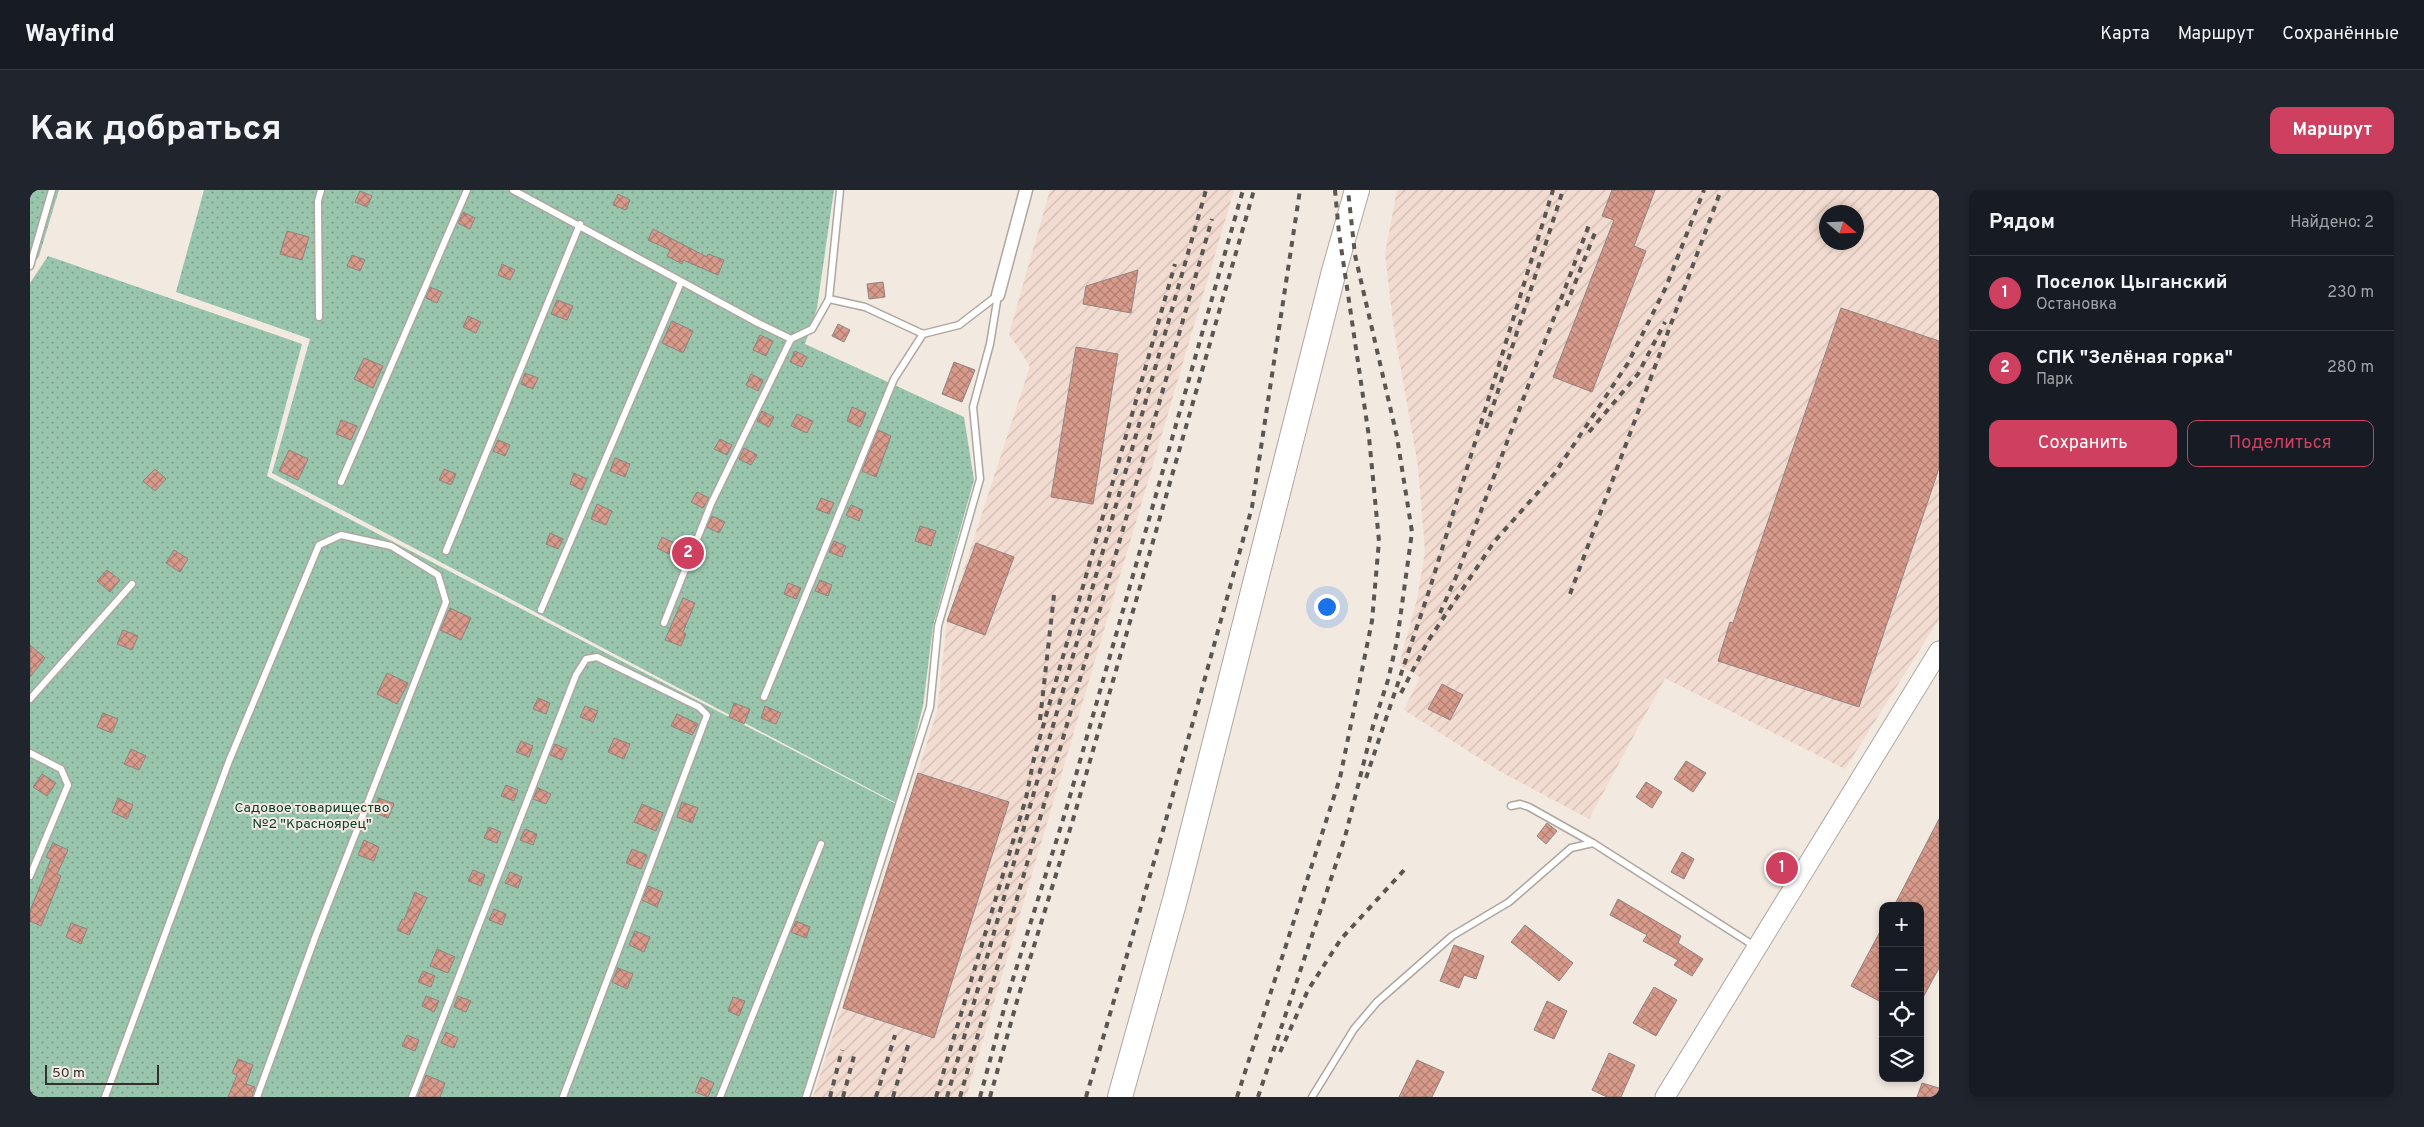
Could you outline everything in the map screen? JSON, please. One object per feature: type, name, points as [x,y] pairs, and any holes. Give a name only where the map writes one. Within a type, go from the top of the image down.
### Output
[{"type":"highway","points":[[1120,1097],[1176,896],[1334,271],[1357,190]]},
{"type":"street","points":[[998,295],[1026,190]]},
{"type":"street","points":[[1665,1097],[1939,651]]},
{"type":"lane","points":[[30,266],[52,190]]},
{"type":"lane","points":[[319,317],[318,201],[322,190]]},
{"type":"lane","points":[[342,482],[467,190]]},
{"type":"lane","points":[[513,190],[580,224],[681,282],[791,338]]},
{"type":"lane","points":[[664,623],[711,504],[791,338],[812,329],[829,299],[840,190]]},
{"type":"lane","points":[[446,551],[580,224]]},
{"type":"lane","points":[[541,610],[681,282]]},
{"type":"lane","points":[[829,299],[865,307],[923,334],[959,326],[998,295]]},
{"type":"lane","points":[[806,1097],[930,707],[938,626],[980,479],[973,407],[990,344],[998,295]]},
{"type":"lane","points":[[764,697],[894,379],[923,334]]},
{"type":"lane","points":[[105,1097],[229,761],[319,545],[340,535],[391,546],[438,575],[446,602],[320,926],[257,1097]]},
{"type":"lane","points":[[30,699],[132,584]]},
{"type":"lane","points":[[412,1097],[576,674],[586,659],[597,657],[699,707],[707,715],[562,1097]]},
{"type":"lane","points":[[30,753],[61,769],[68,785],[30,876]]},
{"type":"lane","points":[[1511,806],[1520,804],[1529,807],[1593,843],[1757,948]]},
{"type":"lane","points":[[1312,1097],[1354,1029],[1377,1002],[1452,936],[1509,902],[1572,848],[1593,843]]},
{"type":"lane","points":[[720,1097],[821,844]]},
{"type":"shaded area","points":[[1050,190],[1234,190],[966,1097],[813,1097],[937,712],[947,621],[1030,366],[1009,334]]},
{"type":"shaded area","points":[[1397,190],[1939,190],[1939,619],[1845,769],[1665,678],[1589,819],[1501,772],[1404,710],[1420,677],[1399,665],[1417,599],[1425,552],[1418,466],[1394,330],[1385,254]]},
{"type":"green space","points":[[30,190],[59,190],[39,256],[30,269]]},
{"type":"green space","points":[[204,190],[834,190],[817,308],[805,344],[964,417],[974,480],[933,626],[923,706],[898,804],[272,473],[310,339],[176,292]]},
{"type":"green space","name":"Садовое товарищество №2 \"Красноярец\"","points":[[48,256],[302,344],[267,476],[898,805],[804,1097],[30,1097],[30,283]]},
{"type":"building","points":[[1612,190],[1655,190],[1634,246],[1646,251],[1592,392],[1553,377],[1614,220],[1602,216]]},
{"type":"building","points":[[360,191],[372,196],[367,207],[355,202]]},
{"type":"building","points":[[618,194],[630,200],[626,210],[613,205]]},
{"type":"building","points":[[463,212],[475,218],[470,229],[458,223]]},
{"type":"building","points":[[653,229],[707,257],[708,254],[724,260],[718,275],[683,260],[682,264],[667,256],[670,250],[648,240]]},
{"type":"building","points":[[287,231],[309,237],[302,260],[280,254]]},
{"type":"building","points":[[352,255],[365,260],[360,271],[347,266]]},
{"type":"building","points":[[502,264],[515,270],[510,280],[498,275]]},
{"type":"building","points":[[1138,270],[1131,313],[1083,304],[1086,286]]},
{"type":"building","points":[[883,282],[885,297],[869,299],[867,284]]},
{"type":"building","points":[[430,287],[442,292],[437,303],[426,298]]},
{"type":"building","points":[[557,300],[573,306],[567,320],[551,314]]},
{"type":"building","points":[[1841,308],[1939,341],[1939,468],[1859,707],[1718,661],[1730,622],[1733,623]]},
{"type":"building","points":[[468,316],[481,322],[476,333],[463,327]]},
{"type":"building","points":[[672,321],[693,331],[683,353],[662,343]]},
{"type":"building","points":[[838,324],[850,330],[844,342],[832,336]]},
{"type":"building","points":[[760,335],[773,341],[766,356],[753,350]]},
{"type":"building","points":[[1076,347],[1118,354],[1093,504],[1051,497]]},
{"type":"building","points":[[795,351],[807,357],[802,367],[790,362]]},
{"type":"building","points":[[364,358],[383,366],[373,388],[354,379]]},
{"type":"building","points":[[954,362],[975,370],[962,402],[942,394]]},
{"type":"building","points":[[525,373],[538,378],[533,389],[521,384]]},
{"type":"building","points":[[751,374],[763,380],[758,391],[746,385]]},
{"type":"building","points":[[852,407],[866,413],[860,427],[847,421]]},
{"type":"building","points":[[762,411],[774,417],[769,427],[757,421]]},
{"type":"building","points":[[797,414],[813,421],[807,433],[791,426]]},
{"type":"building","points":[[341,420],[357,426],[351,440],[336,434]]},
{"type":"building","points":[[878,430],[891,436],[876,477],[862,471]]},
{"type":"building","points":[[720,439],[732,445],[727,455],[714,449]]},
{"type":"building","points":[[498,440],[510,445],[505,456],[493,451]]},
{"type":"building","points":[[744,448],[757,455],[751,465],[739,459]]},
{"type":"building","points":[[289,450],[308,459],[298,480],[279,471]]},
{"type":"building","points":[[615,458],[630,464],[625,477],[610,471]]},
{"type":"building","points":[[155,469],[166,479],[155,491],[143,481]]},
{"type":"building","points":[[444,469],[456,474],[451,485],[439,480]]},
{"type":"building","points":[[574,473],[587,479],[582,490],[570,484]]},
{"type":"building","points":[[697,492],[709,498],[703,508],[691,502]]},
{"type":"building","points":[[821,498],[834,503],[829,514],[816,509]]},
{"type":"building","points":[[597,504],[612,511],[606,525],[591,519]]},
{"type":"building","points":[[851,505],[863,510],[859,521],[846,515]]},
{"type":"building","points":[[712,516],[725,522],[719,533],[707,527]]},
{"type":"building","points":[[920,526],[936,531],[931,546],[915,541]]},
{"type":"building","points":[[550,533],[563,539],[558,549],[546,544]]},
{"type":"building","points":[[662,537],[674,543],[669,554],[657,548]]},
{"type":"building","points":[[834,541],[846,546],[842,557],[829,552]]},
{"type":"building","points":[[976,543],[1014,557],[985,635],[947,621]]},
{"type":"building","points":[[174,550],[188,559],[180,572],[166,563]]},
{"type":"building","points":[[107,570],[120,580],[110,592],[97,581]]},
{"type":"building","points":[[820,580],[832,585],[828,596],[815,591]]},
{"type":"building","points":[[788,583],[801,588],[796,599],[784,594]]},
{"type":"building","points":[[683,598],[695,603],[683,632],[686,634],[681,646],[665,640]]},
{"type":"building","points":[[450,608],[471,618],[461,640],[440,630]]},
{"type":"building","points":[[123,630],[138,636],[132,650],[117,644]]},
{"type":"building","points":[[30,645],[45,658],[30,677]]},
{"type":"building","points":[[387,673],[408,683],[397,704],[377,694]]},
{"type":"building","points":[[1442,684],[1463,695],[1450,720],[1428,709]]},
{"type":"building","points":[[538,698],[550,703],[546,714],[533,709]]},
{"type":"building","points":[[734,703],[750,709],[744,724],[729,717]]},
{"type":"building","points":[[585,706],[598,711],[593,722],[580,717]]},
{"type":"building","points":[[765,706],[781,713],[776,724],[761,718]]},
{"type":"building","points":[[103,713],[118,719],[112,733],[97,727]]},
{"type":"building","points":[[677,714],[698,724],[692,735],[671,726]]},
{"type":"building","points":[[614,738],[630,744],[624,759],[608,752]]},
{"type":"building","points":[[521,741],[533,746],[529,757],[516,752]]},
{"type":"building","points":[[555,744],[567,749],[562,760],[550,755]]},
{"type":"building","points":[[131,749],[146,756],[139,770],[124,764]]},
{"type":"building","points":[[1686,761],[1706,773],[1693,792],[1674,779]]},
{"type":"building","points":[[918,773],[1009,802],[934,1038],[843,1008]]},
{"type":"building","points":[[42,774],[56,783],[47,796],[33,787]]},
{"type":"building","points":[[1646,782],[1662,792],[1652,808],[1636,797]]},
{"type":"building","points":[[506,785],[518,790],[514,801],[501,796]]},
{"type":"building","points":[[538,788],[551,794],[546,804],[533,799]]},
{"type":"building","points":[[118,798],[133,805],[127,819],[112,812]]},
{"type":"building","points":[[379,798],[394,804],[388,818],[373,812]]},
{"type":"building","points":[[682,802],[698,808],[692,823],[677,817]]},
{"type":"building","points":[[642,804],[663,813],[656,831],[634,822]]},
{"type":"building","points":[[1939,819],[1939,968],[1924,996],[1924,902],[1896,902]]},
{"type":"building","points":[[1547,823],[1557,831],[1546,844],[1537,836]]},
{"type":"building","points":[[489,827],[501,832],[497,843],[484,838]]},
{"type":"building","points":[[525,829],[537,834],[533,845],[520,840]]},
{"type":"building","points":[[364,840],[379,847],[374,861],[358,855]]},
{"type":"building","points":[[53,843],[68,850],[57,874],[61,876],[41,926],[30,921],[30,911],[51,859],[46,857]]},
{"type":"building","points":[[632,849],[647,855],[641,869],[626,863]]},
{"type":"building","points":[[1682,852],[1694,859],[1684,879],[1671,872]]},
{"type":"building","points":[[473,870],[485,875],[481,886],[468,881]]},
{"type":"building","points":[[510,872],[522,877],[518,888],[505,883]]},
{"type":"building","points":[[648,886],[663,892],[657,907],[642,900]]},
{"type":"building","points":[[415,892],[427,898],[409,935],[397,930],[402,919],[404,920]]},
{"type":"building","points":[[1618,899],[1681,936],[1678,943],[1703,959],[1692,976],[1674,965],[1678,960],[1643,941],[1647,935],[1610,915]]},
{"type":"building","points":[[494,909],[506,914],[502,925],[489,920]]},
{"type":"building","points":[[796,921],[810,927],[806,938],[791,932]]},
{"type":"building","points":[[71,923],[87,929],[81,944],[66,937]]},
{"type":"building","points":[[1525,925],[1573,963],[1559,981],[1511,942]]},
{"type":"building","points":[[635,931],[650,937],[644,952],[629,945]]},
{"type":"building","points":[[1879,934],[1879,1001],[1851,986]]},
{"type":"building","points":[[1454,945],[1484,956],[1476,979],[1464,975],[1459,988],[1440,981]]},
{"type":"building","points":[[437,949],[455,957],[448,973],[430,966]]},
{"type":"building","points":[[618,968],[633,974],[627,989],[612,982]]},
{"type":"building","points":[[423,971],[435,976],[431,987],[418,982]]},
{"type":"building","points":[[1654,987],[1677,1000],[1656,1036],[1633,1023]]},
{"type":"building","points":[[426,996],[439,1001],[434,1012],[422,1006]]},
{"type":"building","points":[[458,996],[471,1001],[466,1012],[454,1007]]},
{"type":"building","points":[[733,997],[745,1001],[739,1016],[728,1011]]},
{"type":"building","points":[[1547,1001],[1567,1011],[1554,1039],[1534,1030]]},
{"type":"building","points":[[446,1032],[458,1038],[454,1048],[441,1043]]},
{"type":"building","points":[[407,1035],[419,1040],[415,1051],[402,1046]]},
{"type":"building","points":[[1609,1053],[1635,1065],[1621,1097],[1607,1097],[1592,1090]]},
{"type":"building","points":[[238,1059],[253,1065],[246,1084],[255,1087],[252,1097],[228,1097],[237,1075],[232,1073]]},
{"type":"building","points":[[1417,1060],[1444,1072],[1432,1097],[1399,1097]]},
{"type":"building","points":[[426,1075],[445,1083],[440,1097],[418,1097]]},
{"type":"building","points":[[701,1077],[714,1083],[708,1097],[695,1092]]},
{"type":"building","points":[[1922,1083],[1939,1088],[1939,1097],[1917,1097]]},
{"type":"railway","points":[[947,1097],[1206,190]]},
{"type":"railway","points":[[980,1097],[1007,998],[1066,810],[1243,190]]},
{"type":"railway","points":[[990,1097],[1017,1001],[1075,813],[1254,190]]},
{"type":"railway","points":[[1086,1097],[1164,827],[1252,507],[1300,190]]},
{"type":"railway","points":[[1237,1097],[1340,778],[1372,621],[1379,541],[1369,437],[1339,233],[1335,190]]},
{"type":"railway","points":[[1258,1097],[1345,837],[1373,726],[1388,680],[1397,641],[1412,532],[1397,437],[1355,255],[1348,190]]},
{"type":"railway","points":[[1366,778],[1430,588],[1553,190]]},
{"type":"railway","points":[[1486,428],[1563,190]]},
{"type":"railway","points":[[1401,693],[1428,641],[1494,542],[1555,473],[1628,363],[1666,287],[1704,190]]},
{"type":"railway","points":[[1570,594],[1721,190]]},
{"type":"railway","points":[[960,1097],[1212,219]]},
{"type":"railway","points":[[1440,613],[1456,577],[1589,225]]},
{"type":"railway","points":[[1566,306],[1596,230]]},
{"type":"railway","points":[[936,1097],[1026,798],[1034,758],[1175,264]]},
{"type":"railway","points":[[1589,432],[1638,374],[1665,322]]},
{"type":"railway","points":[[1040,720],[1054,595]]},
{"type":"railway","points":[[1280,1052],[1308,990],[1341,939],[1406,868]]},
{"type":"railway","points":[[876,1097],[895,1035]]},
{"type":"railway","points":[[893,1097],[909,1042]]},
{"type":"railway","points":[[830,1097],[842,1050]]},
{"type":"railway","points":[[843,1097],[854,1056]]},
{"type":"place","name":"СПК \"Зелёная горка\"","points":[[688,553]]},
{"type":"place","name":"Поселок Цыганский","points":[[1782,868]]}]
